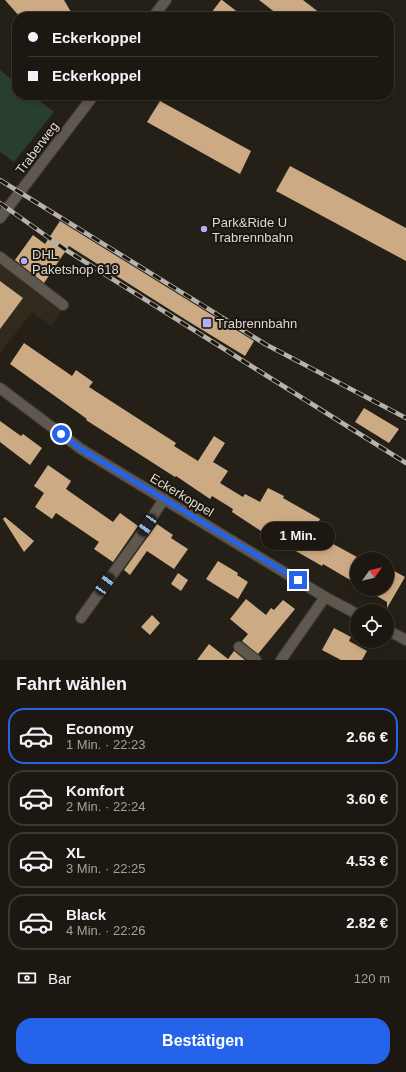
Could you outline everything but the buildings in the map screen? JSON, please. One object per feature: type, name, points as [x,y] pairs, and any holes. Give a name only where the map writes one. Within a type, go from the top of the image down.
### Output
[{"type":"street","points":[[157,12],[166,0]]},
{"type":"street","name":"Traberweg","points":[[0,218],[90,100]]},
{"type":"street","points":[[0,258],[63,305]]},
{"type":"street","name":"Eckerkoppel","points":[[0,388],[81,449],[325,597],[350,610]]},
{"type":"street","points":[[81,618],[138,539],[164,499]]},
{"type":"street","points":[[281,660],[325,597]]},
{"type":"street","points":[[394,634],[406,640]]},
{"type":"street","points":[[239,647],[256,660]]},
{"type":"shaded area","points":[[0,264],[62,311],[51,326],[32,312],[0,354]]},
{"type":"green space","points":[[0,70],[12,80],[12,100],[38,100],[54,112],[14,162],[0,152]]},
{"type":"railway","points":[[0,180],[265,344],[406,418]]},
{"type":"railway","points":[[0,203],[66,250],[406,463]]},
{"type":"place","name":"Park&Ride U Trabrennbahn","points":[[204,229]]},
{"type":"place","name":"DHL Paketshop 618","points":[[24,261]]},
{"type":"place","name":"Trabrennbahn","points":[[207,323]]},
{"type":"route","points":[[61,434],[81,449],[298,580]]}]
